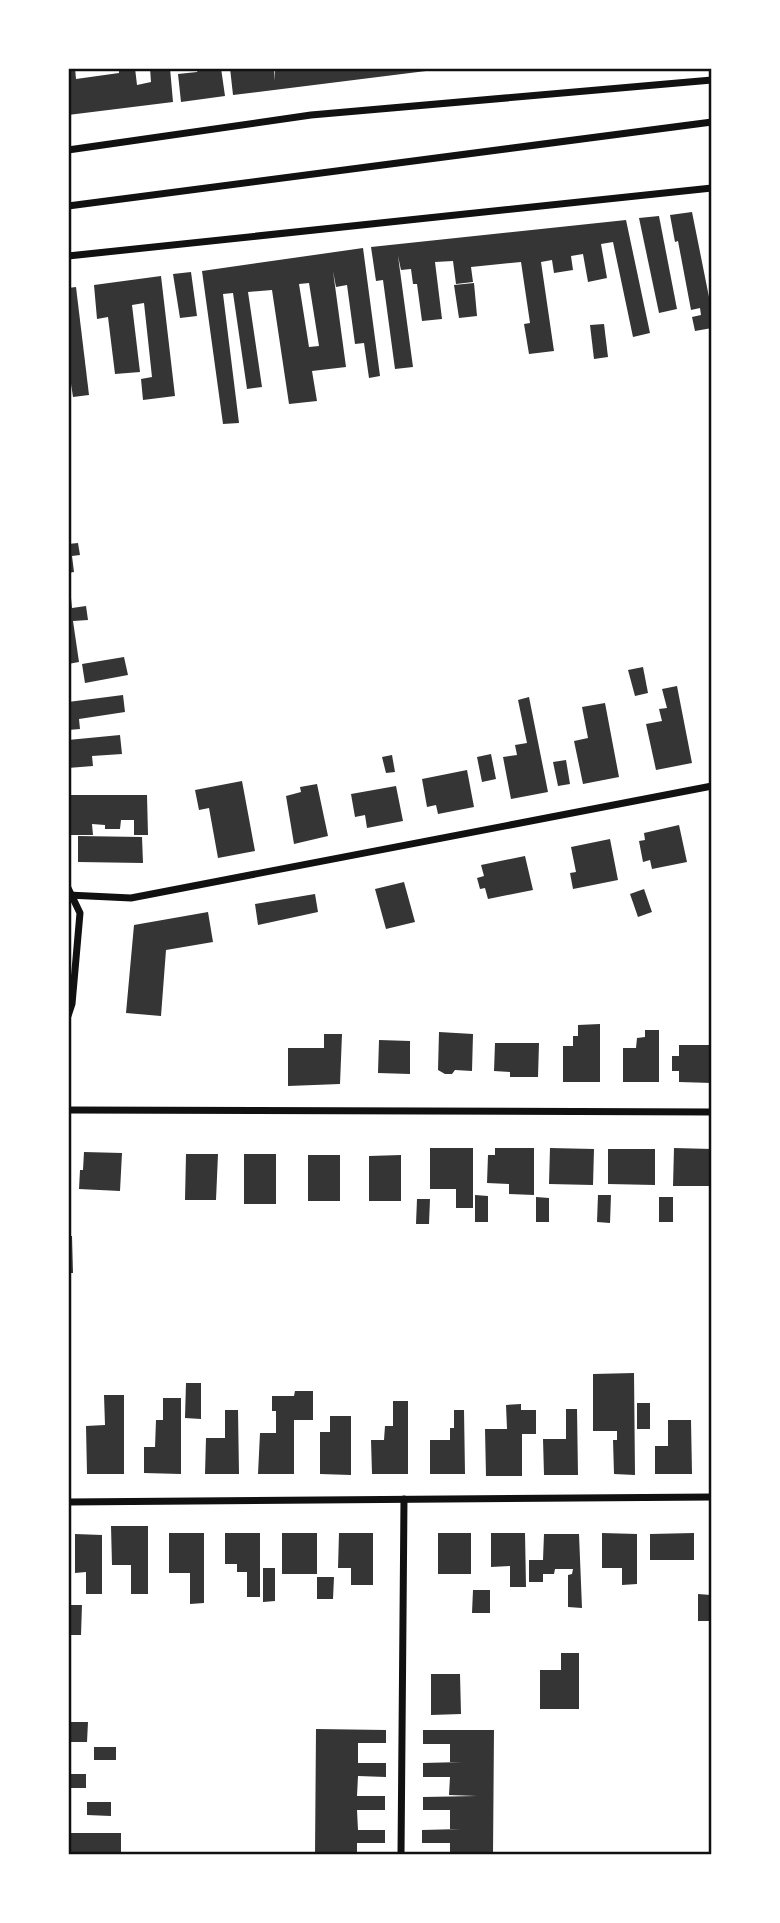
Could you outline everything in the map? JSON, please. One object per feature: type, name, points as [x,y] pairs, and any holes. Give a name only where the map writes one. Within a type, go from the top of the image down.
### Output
[{"type":"street","points":[[68,149],[311,115],[712,80]]},
{"type":"street","points":[[68,206],[712,122]]},
{"type":"street","points":[[68,256],[712,188]]},
{"type":"street","points":[[69,892],[131,898],[712,786]]},
{"type":"street","points":[[68,1016],[72,1004],[80,913],[69,892]]},
{"type":"street","points":[[68,1110],[712,1112]]},
{"type":"street","points":[[68,1502],[712,1497]]},
{"type":"street","points":[[401,1855],[404,1499]]},
{"type":"building","points":[[68,68],[75,68],[76,79],[119,73],[119,68],[135,68],[137,85],[151,82],[150,68],[170,68],[173,102],[68,115]]},
{"type":"building","points":[[199,68],[221,68],[225,96],[181,102],[178,74],[197,72]]},
{"type":"building","points":[[230,68],[274,68],[275,81],[275,68],[434,70],[233,95]]},
{"type":"building","points":[[692,212],[712,312],[712,328],[695,331],[692,317],[701,315],[700,308],[691,310],[678,241],[675,242],[670,215]]},
{"type":"building","points":[[659,216],[677,309],[659,313],[639,218]]},
{"type":"building","points":[[626,220],[650,333],[633,337],[613,242],[601,244],[607,278],[588,282],[583,254],[571,256],[573,270],[554,273],[552,260],[541,262],[554,351],[529,354],[524,324],[530,323],[521,262],[471,267],[473,282],[456,284],[453,261],[435,262],[442,319],[422,321],[417,284],[413,284],[411,269],[401,270],[398,256],[413,367],[395,369],[383,280],[376,281],[371,247]]},
{"type":"building","points":[[363,248],[380,376],[369,378],[364,343],[355,344],[347,285],[336,287],[333,271],[346,367],[312,371],[317,401],[289,404],[272,290],[248,292],[262,387],[247,389],[233,293],[223,294],[239,423],[223,424],[202,271]],"holes":[[[309,283],[319,346],[309,347],[299,284]]]},
{"type":"building","points":[[191,272],[197,316],[180,318],[173,274]]},
{"type":"building","points":[[161,276],[175,396],[143,400],[141,379],[152,377],[144,303],[132,305],[140,372],[115,374],[108,317],[97,319],[94,285]]},
{"type":"building","points":[[474,283],[477,316],[459,318],[454,285]]},
{"type":"building","points":[[76,287],[89,395],[73,397],[68,364],[68,288]]},
{"type":"building","points":[[604,324],[608,357],[594,359],[590,325]]},
{"type":"building","points":[[78,543],[80,555],[72,556],[74,572],[68,573],[68,544]]},
{"type":"building","points":[[68,588],[72,608],[86,606],[88,620],[73,621],[79,662],[68,664]]},
{"type":"building","points":[[124,657],[128,675],[85,683],[82,664]]},
{"type":"building","points":[[643,667],[648,693],[635,696],[628,670]]},
{"type":"building","points":[[677,686],[692,763],[656,770],[646,724],[662,721],[659,709],[667,708],[662,689]]},
{"type":"building","points":[[123,695],[125,712],[79,719],[80,729],[68,730],[68,702]]},
{"type":"building","points":[[529,697],[548,792],[511,799],[503,757],[517,755],[515,745],[527,743],[518,700]]},
{"type":"building","points":[[605,703],[619,777],[583,784],[574,741],[588,738],[582,707]]},
{"type":"building","points":[[120,735],[122,754],[92,756],[93,766],[68,768],[68,740]]},
{"type":"building","points":[[491,754],[496,779],[482,782],[477,757]]},
{"type":"building","points":[[392,755],[395,772],[386,773],[382,757]]},
{"type":"building","points":[[566,760],[570,784],[558,786],[553,762]]},
{"type":"building","points":[[467,770],[474,807],[438,814],[436,805],[427,807],[422,779]]},
{"type":"building","points":[[242,781],[255,851],[218,858],[209,808],[199,810],[195,790]]},
{"type":"building","points":[[317,784],[328,836],[294,844],[286,796],[301,792],[300,787]]},
{"type":"building","points":[[396,786],[403,821],[367,828],[365,815],[355,817],[351,794]]},
{"type":"building","points":[[68,795],[147,795],[148,835],[134,835],[134,820],[121,820],[120,829],[105,829],[105,825],[92,824],[93,835],[68,835]]},
{"type":"building","points":[[679,825],[687,862],[652,869],[650,860],[643,862],[639,841],[645,840],[644,833]]},
{"type":"building","points":[[78,836],[142,837],[143,863],[78,862]]},
{"type":"building","points":[[610,839],[618,880],[573,889],[570,873],[576,872],[571,847]]},
{"type":"building","points":[[525,856],[533,890],[488,899],[485,888],[480,889],[477,878],[484,876],[481,865]]},
{"type":"building","points":[[404,882],[415,922],[386,929],[375,889]]},
{"type":"building","points":[[644,889],[652,912],[638,917],[630,894]]},
{"type":"building","points":[[315,894],[318,912],[258,925],[255,904]]},
{"type":"building","points":[[208,912],[213,942],[166,950],[161,1016],[126,1013],[134,925]]},
{"type":"building","points":[[600,1024],[600,1082],[563,1082],[563,1046],[573,1046],[573,1036],[578,1036],[578,1025]]},
{"type":"building","points":[[645,1030],[659,1030],[659,1082],[623,1082],[623,1048],[636,1048],[637,1038],[645,1037]]},
{"type":"building","points":[[439,1032],[473,1034],[472,1071],[455,1070],[452,1074],[445,1074],[438,1070]]},
{"type":"building","points":[[324,1034],[342,1034],[340,1084],[288,1086],[288,1048],[324,1048]]},
{"type":"building","points":[[379,1040],[410,1041],[410,1074],[378,1073]]},
{"type":"building","points":[[495,1043],[539,1043],[538,1077],[510,1077],[510,1072],[494,1071]]},
{"type":"building","points":[[679,1045],[712,1045],[712,1083],[679,1082],[679,1071],[672,1071],[672,1056],[679,1056]]},
{"type":"building","points":[[430,1148],[473,1148],[473,1208],[456,1208],[456,1189],[430,1189]]},
{"type":"building","points":[[495,1148],[534,1148],[534,1195],[509,1194],[509,1184],[487,1183],[488,1155],[495,1155]]},
{"type":"building","points":[[550,1148],[594,1149],[593,1185],[549,1184]]},
{"type":"building","points":[[674,1148],[712,1149],[712,1186],[673,1186]]},
{"type":"building","points":[[608,1149],[655,1149],[655,1185],[608,1184]]},
{"type":"building","points":[[84,1152],[122,1153],[120,1191],[79,1189]]},
{"type":"building","points":[[186,1154],[218,1154],[216,1200],[185,1200]]},
{"type":"building","points":[[244,1154],[276,1154],[276,1204],[244,1204]]},
{"type":"building","points":[[308,1155],[340,1155],[340,1201],[308,1201]]},
{"type":"building","points":[[401,1155],[401,1201],[369,1201],[369,1156]]},
{"type":"building","points":[[475,1195],[488,1196],[488,1222],[475,1222]]},
{"type":"building","points":[[598,1195],[611,1195],[610,1223],[597,1222]]},
{"type":"building","points":[[536,1197],[549,1198],[549,1222],[536,1222]]},
{"type":"building","points":[[659,1197],[673,1197],[673,1222],[659,1222]]},
{"type":"building","points":[[417,1199],[430,1199],[429,1224],[416,1224]]},
{"type":"building","points":[[68,1236],[72,1236],[73,1273],[68,1273]]},
{"type":"building","points":[[634,1373],[635,1475],[614,1474],[613,1440],[617,1440],[617,1431],[593,1431],[593,1374]]},
{"type":"building","points":[[186,1383],[201,1383],[201,1419],[185,1418]]},
{"type":"building","points":[[295,1391],[313,1391],[313,1420],[294,1420],[294,1474],[258,1474],[260,1433],[276,1433],[276,1411],[272,1411],[272,1396],[294,1396]]},
{"type":"building","points":[[104,1395],[124,1395],[124,1474],[87,1474],[86,1426],[105,1425]]},
{"type":"building","points":[[163,1398],[181,1398],[181,1474],[144,1473],[144,1447],[155,1447],[156,1420],[163,1420]]},
{"type":"building","points":[[393,1401],[408,1401],[408,1474],[372,1474],[371,1440],[384,1440],[385,1426],[393,1426]]},
{"type":"building","points":[[637,1403],[650,1403],[650,1429],[637,1429]]},
{"type":"building","points":[[521,1404],[521,1410],[536,1410],[536,1434],[522,1434],[522,1476],[486,1476],[485,1429],[507,1429],[506,1405]]},
{"type":"building","points":[[566,1409],[577,1409],[578,1475],[544,1475],[543,1439],[566,1439]]},
{"type":"building","points":[[225,1410],[238,1410],[239,1474],[205,1474],[206,1438],[225,1438]]},
{"type":"building","points":[[454,1410],[464,1410],[465,1474],[430,1474],[430,1440],[450,1440],[450,1428],[454,1428]]},
{"type":"building","points":[[330,1416],[351,1416],[351,1475],[320,1474],[320,1432],[330,1432]]},
{"type":"building","points":[[668,1420],[691,1420],[692,1474],[655,1474],[655,1446],[668,1446]]},
{"type":"building","points":[[111,1526],[148,1526],[148,1594],[131,1594],[131,1565],[112,1565]]},
{"type":"building","points":[[169,1533],[204,1533],[204,1603],[190,1604],[190,1573],[169,1573]]},
{"type":"building","points":[[225,1533],[260,1533],[260,1597],[247,1597],[247,1572],[237,1572],[237,1564],[225,1564]]},
{"type":"building","points":[[282,1533],[317,1533],[317,1574],[282,1574]]},
{"type":"building","points":[[339,1533],[373,1533],[373,1585],[351,1585],[351,1568],[338,1568]]},
{"type":"building","points":[[438,1533],[471,1533],[471,1574],[438,1574]]},
{"type":"building","points":[[491,1533],[525,1533],[526,1587],[510,1587],[510,1566],[491,1567]]},
{"type":"building","points":[[602,1533],[637,1534],[637,1584],[622,1585],[622,1568],[602,1568]]},
{"type":"building","points":[[694,1533],[694,1560],[650,1560],[650,1534]]},
{"type":"building","points":[[75,1534],[102,1535],[102,1594],[86,1594],[86,1572],[75,1573]]},
{"type":"building","points":[[544,1534],[579,1534],[582,1608],[568,1607],[568,1575],[572,1574],[573,1569],[555,1569],[554,1574],[543,1574],[543,1582],[529,1582],[529,1560],[543,1560]]},
{"type":"building","points":[[263,1568],[275,1568],[275,1601],[263,1602]]},
{"type":"building","points":[[317,1577],[334,1577],[333,1599],[317,1599]]},
{"type":"building","points":[[473,1590],[490,1590],[490,1613],[472,1613]]},
{"type":"building","points":[[698,1594],[711,1595],[711,1621],[698,1621]]},
{"type":"building","points":[[68,1605],[82,1605],[81,1635],[68,1635]]},
{"type":"building","points":[[561,1653],[579,1653],[579,1709],[540,1709],[540,1670],[561,1670]]},
{"type":"building","points":[[431,1674],[460,1674],[461,1714],[431,1715]]},
{"type":"building","points":[[68,1722],[88,1722],[87,1742],[68,1742]]},
{"type":"building","points":[[316,1729],[386,1730],[386,1743],[358,1743],[358,1763],[386,1763],[386,1777],[358,1776],[357,1796],[385,1796],[385,1810],[357,1810],[358,1830],[385,1830],[385,1843],[357,1843],[357,1855],[315,1855]]},
{"type":"building","points":[[423,1730],[494,1730],[493,1855],[450,1855],[450,1843],[422,1843],[422,1830],[461,1829],[450,1829],[450,1810],[423,1810],[423,1797],[477,1796],[449,1795],[450,1777],[423,1777],[423,1763],[462,1762],[450,1762],[450,1744],[423,1744]]},
{"type":"building","points":[[94,1747],[116,1747],[116,1760],[94,1760]]},
{"type":"building","points":[[68,1774],[86,1774],[86,1788],[68,1788]]},
{"type":"building","points":[[87,1802],[111,1802],[111,1816],[87,1815]]},
{"type":"building","points":[[68,1833],[121,1833],[121,1853],[68,1855]]}]
